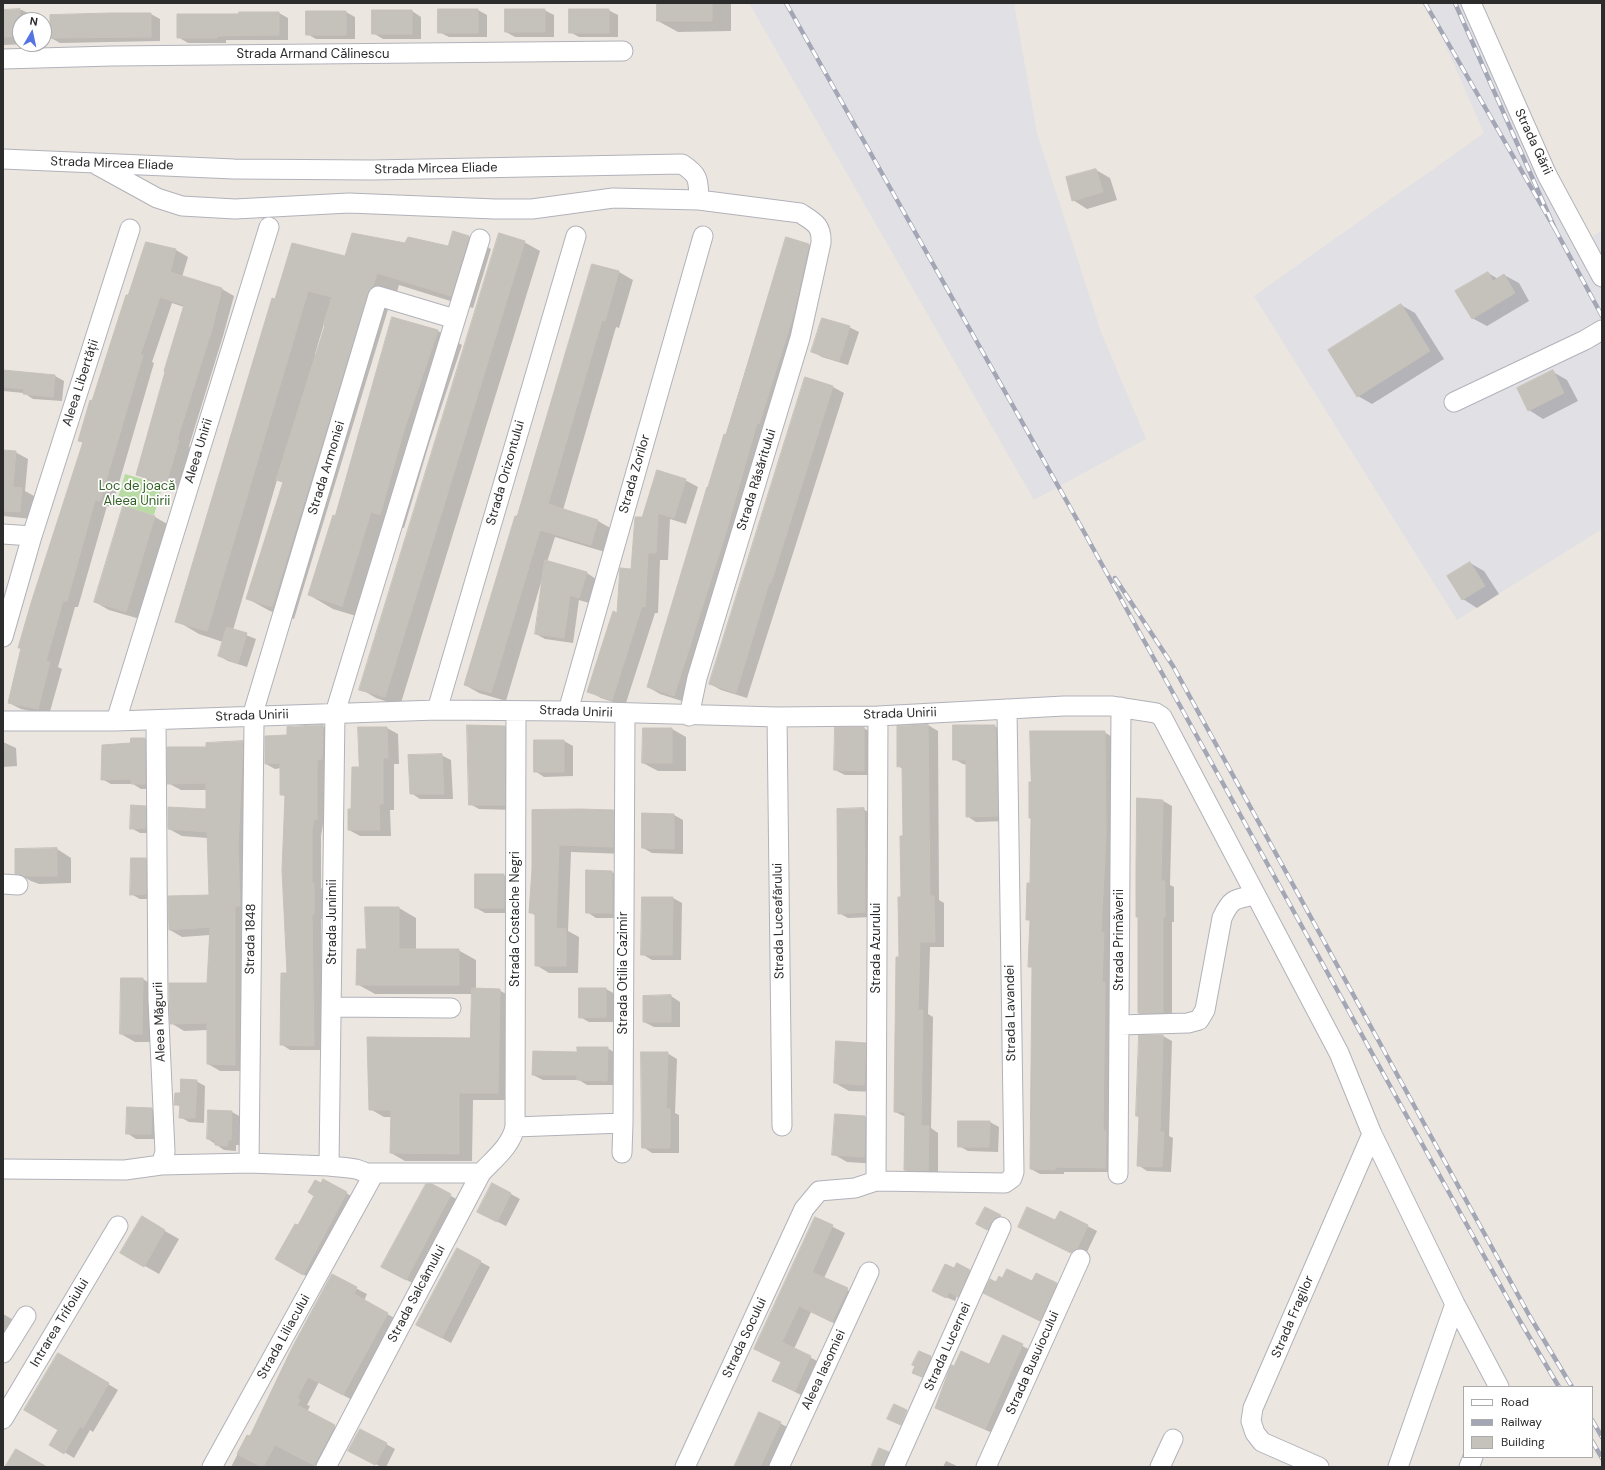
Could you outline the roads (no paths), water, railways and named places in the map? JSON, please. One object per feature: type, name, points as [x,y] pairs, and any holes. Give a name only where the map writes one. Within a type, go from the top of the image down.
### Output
[{"type":"street","name":"Strada Gării","points":[[1471,3],[1547,174],[1602,277]]},
{"type":"street","name":"Strada Armand Călinescu","points":[[3,59],[112,56],[623,51]]},
{"type":"street","name":"Strada Mircea Eliade","points":[[3,159],[234,169],[372,170],[682,164],[693,171],[698,178],[699,200]]},
{"type":"street","points":[[93,163],[156,198],[182,206],[235,209],[349,204],[532,209],[613,198],[699,200]]},
{"type":"street","name":"Strada Răsăritului","points":[[689,716],[696,678],[800,338],[821,244],[821,233],[814,222],[800,213],[699,200]]},
{"type":"street","name":"Aleea Unirii","points":[[116,721],[269,227]]},
{"type":"street","name":"Aleea Libertății","points":[[3,637],[32,536],[130,229]]},
{"type":"street","name":"Strada Orizontului","points":[[437,710],[576,236]]},
{"type":"street","name":"Strada Zorilor","points":[[568,711],[703,236]]},
{"type":"street","points":[[334,713],[480,239]]},
{"type":"street","name":"Strada Armoniei","points":[[256,716],[254,710],[378,296],[455,319]]},
{"type":"street","points":[[1454,402],[1585,340],[1602,330]]},
{"type":"street","points":[[3,534],[32,536]]},
{"type":"street","name":"Strada Unirii","points":[[3,721],[156,720],[437,710],[568,711],[689,716],[878,716],[1064,706],[1121,707],[1148,711],[1162,717],[1256,896]]},
{"type":"street","name":"Strada Primăverii","points":[[1118,1174],[1121,707]]},
{"type":"street","name":"Strada Lavandei","points":[[876,1181],[1005,1183],[1012,1178],[1014,1172],[1007,709]]},
{"type":"street","name":"Strada Costache Negri","points":[[515,1127],[516,711]]},
{"type":"street","name":"Strada Junimii","points":[[329,1166],[332,1007],[334,713]]},
{"type":"street","name":"Strada Otilia Cazimir","points":[[622,1153],[624,714]]},
{"type":"street","name":"Strada 1848","points":[[249,1163],[254,723],[256,716]]},
{"type":"street","name":"Strada Azurului","points":[[876,1181],[878,716]]},
{"type":"street","name":"Strada Luceafǎrului","points":[[777,717],[782,1126]]},
{"type":"street","name":"Aleea Măgurii","points":[[156,720],[158,999],[165,1152],[161,1165]]},
{"type":"street","points":[[1120,1025],[1188,1023],[1199,1020],[1205,1010],[1222,918],[1228,904],[1238,898],[1256,896],[1339,1054],[1372,1134],[1455,1304],[1497,1386]]},
{"type":"street","points":[[332,1007],[451,1008]]},
{"type":"street","points":[[515,1127],[623,1123]]},
{"type":"street","name":"Strada Salcâmului","points":[[326,1467],[481,1173],[509,1143],[514,1135],[515,1127]]},
{"type":"street","name":"Strada Fragilor","points":[[1319,1467],[1292,1462],[1262,1442],[1255,1433],[1251,1421],[1254,1408],[1372,1134]]},
{"type":"street","points":[[3,1169],[125,1170],[161,1165],[249,1163],[329,1166],[361,1170],[368,1173],[481,1173]]},
{"type":"street","name":"Strada Liliacului","points":[[212,1467],[372,1179],[368,1173]]},
{"type":"street","name":"Strada Socului","points":[[685,1467],[804,1209],[819,1191],[855,1188],[876,1181]]},
{"type":"street","name":"Intrarea Trifoiului","points":[[3,1420],[118,1226]]},
{"type":"street","name":"Strada Lucernei","points":[[894,1467],[1001,1227]]},
{"type":"street","name":"Strada Busuiocului","points":[[986,1467],[1080,1259]]},
{"type":"street","name":"Aleea Iasomiei","points":[[779,1467],[869,1272]]},
{"type":"street","points":[[1398,1467],[1455,1304]]},
{"type":"street","points":[[3,1353],[26,1316]]},
{"type":"street","points":[[1160,1467],[1173,1438]]},
{"type":"railway","points":[[786,3],[1084,532],[1520,1321],[1558,1386]]},
{"type":"railway","points":[[1425,3],[1555,229],[1455,3]]},
{"type":"railway","points":[[1555,229],[1602,316]]},
{"type":"railway","points":[[1115,578],[1173,666],[1529,1315],[1571,1386]]},
{"type":"railway","points":[[1593,1422],[1602,1437]]},
{"type":"railway","points":[[1593,1443],[1602,1458]]},
{"type":"park label","name":"Loc de joacă Aleea Unirii","points":[[137,494]]}]
